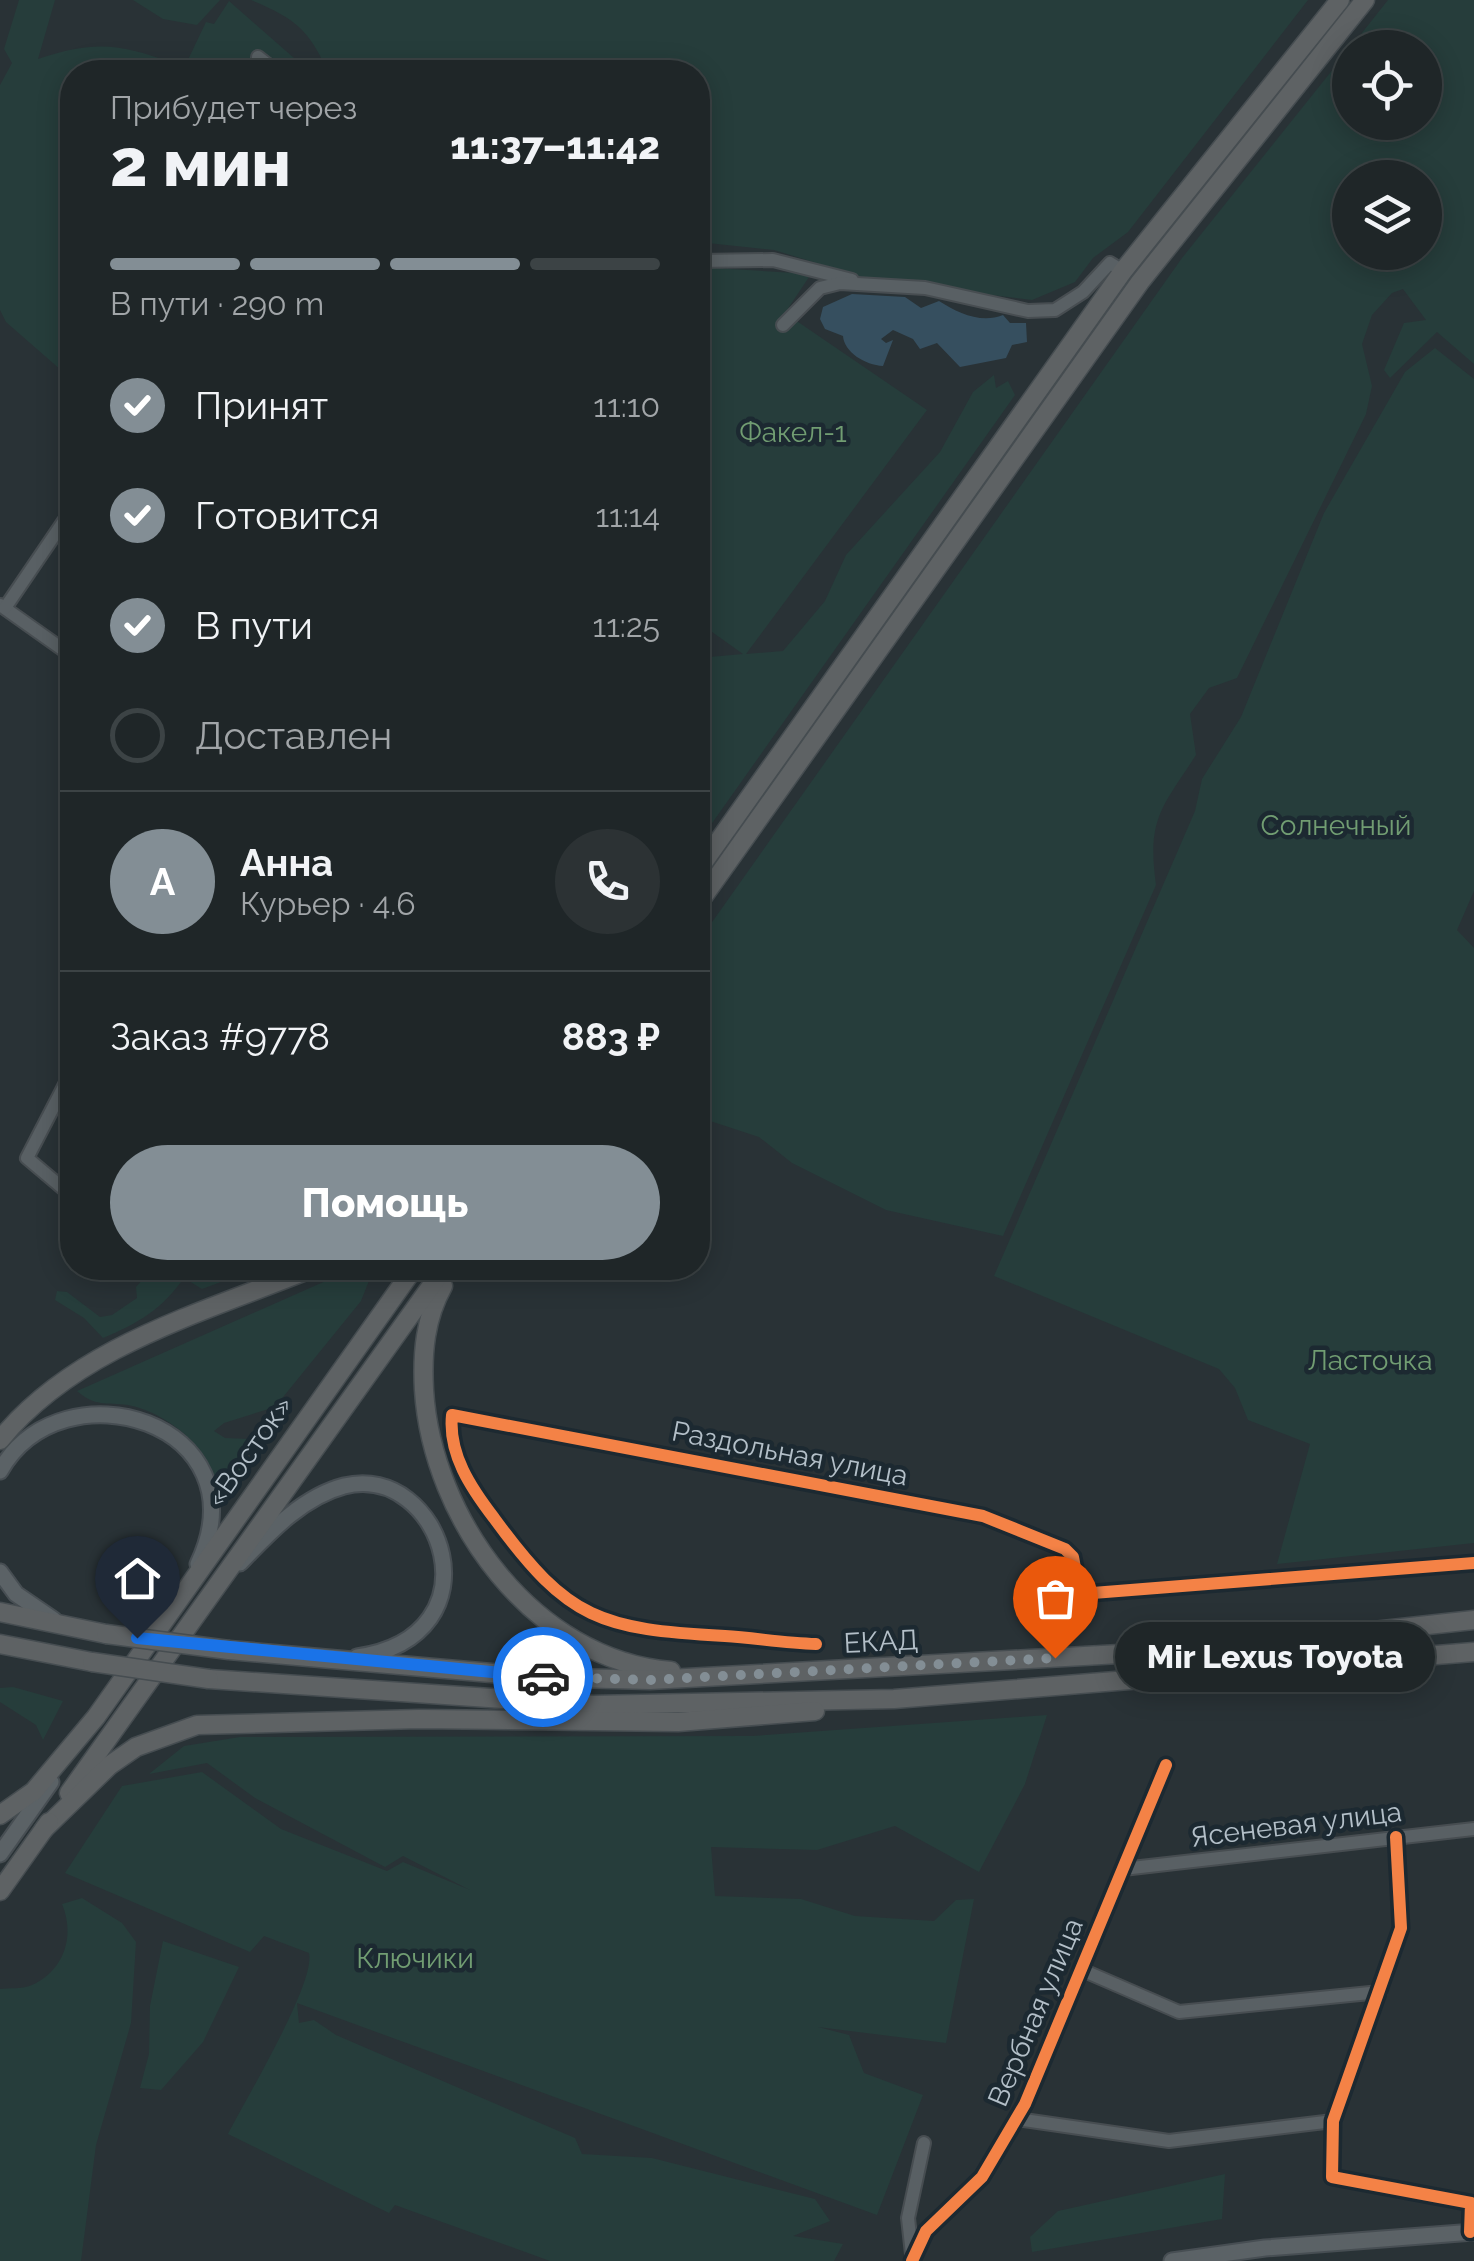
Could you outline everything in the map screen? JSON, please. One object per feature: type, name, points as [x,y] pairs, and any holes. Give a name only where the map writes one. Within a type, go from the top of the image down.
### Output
[{"type":"highway","points":[[710,853],[1124,271],[1340,0]]},
{"type":"highway","points":[[710,887],[1140,282],[1364,0]]},
{"type":"highway","points":[[0,1440],[19,1417],[82,1368],[285,1280]]},
{"type":"highway","name":"«Восток»","points":[[0,1815],[34,1791],[96,1717],[405,1280]]},
{"type":"highway","points":[[0,1891],[436,1280]]},
{"type":"highway","points":[[448,1280],[429,1315],[424,1360],[426,1416],[440,1479],[474,1537],[531,1608],[579,1644],[630,1664],[746,1676]]},
{"type":"highway","points":[[0,1612],[86,1631]]},
{"type":"highway","name":"ЕКАД","points":[[86,1631],[229,1650],[537,1677],[746,1676],[1210,1649],[1474,1620]]},
{"type":"highway","name":"ЕКАД","points":[[0,1647],[209,1679],[593,1705],[894,1698],[1474,1652]]},
{"type":"highway","points":[[44,1829],[110,1765],[136,1748],[197,1725],[419,1719],[678,1722],[816,1711],[894,1698]]},
{"type":"main road","points":[[0,1471],[25,1440],[68,1421],[137,1419],[176,1437],[193,1454],[208,1480],[213,1520],[199,1562],[171,1610]]},
{"type":"main road","points":[[200,1613],[253,1550],[306,1504],[346,1486],[380,1487],[411,1504],[434,1529],[443,1554],[440,1595],[426,1626],[402,1646],[333,1660]]},
{"type":"main road","points":[[0,1572],[29,1605],[86,1631]]},
{"type":"main road","points":[[0,1854],[96,1717]]},
{"type":"main road","points":[[1172,2261],[1265,2248],[1472,2232]]},
{"type":"street","points":[[258,57],[262,60]]},
{"type":"street","points":[[710,260],[773,260],[828,271],[869,285]]},
{"type":"street","points":[[783,325],[820,288],[840,283],[926,288],[984,304],[1042,311],[1056,310],[1083,292],[1110,263],[1124,271]]},
{"type":"street","points":[[60,527],[3,606],[60,647]]},
{"type":"street","points":[[60,1094],[27,1158],[60,1186]]},
{"type":"street","name":"Раздольная улица","points":[[816,1644],[644,1631],[575,1607],[524,1560],[478,1498],[450,1434],[452,1415],[983,1516],[1065,1549],[1073,1557],[1080,1594],[1474,1564]]},
{"type":"street","name":"Вербная улица","points":[[912,2258],[926,2231],[982,2176],[1017,2119],[1166,1765]]},
{"type":"street","name":"Ясеневая улица","points":[[1123,1869],[1474,1829]]},
{"type":"street","points":[[1396,1837],[1401,1928],[1333,2121],[1332,2177],[1470,2203],[1472,2232]]},
{"type":"street","points":[[1082,1970],[1179,2012],[1380,1992]]},
{"type":"street","points":[[1017,2119],[1168,2141],[1333,2121]]},
{"type":"street","points":[[912,2258],[908,2218],[924,2143]]},
{"type":"green space","points":[[19,0],[55,0],[38,59],[76,49],[108,47],[163,60],[60,60],[60,369],[6,322],[0,310],[0,85],[12,63],[4,49]]},
{"type":"green space","points":[[133,0],[220,0],[197,25],[163,19]]},
{"type":"green space","points":[[251,0],[1308,0],[1128,232],[1093,258],[1075,282],[1032,300],[872,280],[774,250],[710,243],[710,60],[322,60],[306,35],[279,13]]},
{"type":"green space","points":[[1388,0],[1474,0],[1474,364],[1437,332],[1390,378],[1384,370],[1404,323],[1426,320],[1403,289],[1392,293],[1372,315],[1362,344],[1372,386],[1366,414],[1237,678],[1209,688],[1190,714],[1196,755],[1166,802],[1155,829],[1156,885],[1003,1236],[886,1210],[792,1163],[759,1137],[710,1121],[710,925],[1182,258],[1332,70],[1332,140],[1442,140],[1442,30],[1364,30]]},
{"type":"green space","points":[[229,1],[296,60],[188,60],[206,22],[214,24]]},
{"type":"green space","name":"Факел-1","points":[[710,268],[811,274],[785,313],[927,410],[746,654],[783,651],[825,601],[846,555],[940,452],[973,392],[994,375],[996,388],[1008,381],[1015,395],[710,826],[710,657],[743,654],[710,631]]},
{"type":"green space","name":"Солнечный","points":[[1435,348],[1474,379],[1474,891],[1457,930],[1474,948],[1474,1543],[1277,1564],[1310,1444],[1248,1420],[1235,1388],[1219,1369],[994,1276],[1195,811],[1202,779],[1241,717],[1324,513],[1405,372]]},
{"type":"green space","points":[[142,1280],[182,1280],[149,1314],[103,1338],[84,1318],[55,1300],[57,1291],[67,1292],[100,1317],[112,1315],[137,1298],[136,1287]]},
{"type":"green space","points":[[187,1280],[226,1280],[202,1289]]},
{"type":"green space","points":[[328,1280],[369,1280],[361,1301],[275,1407],[224,1423],[214,1431],[225,1438],[249,1439],[242,1469],[223,1492],[214,1487],[206,1459],[171,1424],[142,1409],[95,1402],[77,1391]]},
{"type":"green space","points":[[13,1687],[63,1701],[43,1740],[36,1725],[0,1702],[0,1688]]},
{"type":"green space","name":"Ключики","points":[[1047,1715],[1025,1784],[979,1872],[895,1826],[817,1850],[711,1847],[715,1896],[801,1899],[855,1916],[934,1921],[956,1900],[974,1899],[946,2043],[818,2027],[849,2035],[864,2073],[923,2095],[877,2215],[297,2003],[299,2023],[314,2020],[336,2035],[575,2138],[582,2154],[652,2158],[815,2199],[830,2221],[793,2236],[843,2244],[834,2261],[550,2261],[395,2205],[389,2213],[228,2134],[291,2014],[302,1989],[309,1953],[264,1936],[250,1952],[65,1873],[122,1786],[202,1772],[281,1829],[387,1871],[403,1862],[470,1890],[403,1856],[385,1867],[255,1798],[207,1763],[149,1774],[184,1746],[240,1737],[752,1736]]},
{"type":"green space","points":[[82,1898],[122,1923],[136,1942],[131,2023],[96,2145],[81,2261],[0,2261],[0,1989],[29,1986],[52,1970],[67,1939],[62,1904]]},
{"type":"green space","points":[[163,1941],[239,1967],[203,2042],[161,2090],[140,2088],[149,2054],[150,2006]]},
{"type":"green space","points":[[1225,2174],[1222,2219],[1032,2252],[1030,2237],[1058,2211]]},
{"type":"water","points":[[852,294],[905,297],[921,308],[939,301],[978,318],[1003,315],[1010,323],[1026,323],[1027,342],[1012,345],[1006,358],[960,367],[937,343],[920,349],[913,339],[893,330],[881,339],[886,343],[893,340],[883,366],[876,365],[857,357],[843,336],[825,329],[820,319],[823,307]]},
{"type":"cycle path","points":[[816,1644],[647,1629],[617,1623],[567,1599],[520,1552],[477,1495],[457,1457],[452,1415],[983,1516],[1065,1549],[1073,1557],[1080,1594],[1474,1563]]},
{"type":"cycle path","points":[[912,2261],[926,2231],[982,2177],[1025,2104],[1166,1765]]},
{"type":"cycle path","points":[[1396,1837],[1401,1928],[1333,2121],[1332,2177],[1471,2203],[1470,2232]]},
{"type":"way so far","points":[[543,1677],[650,1680],[1055,1658]]},
{"type":"place","name":"Mir Lexus Toyota","points":[[1055,1658]]},
{"type":"route","points":[[137,1638],[229,1650],[543,1677]]},
{"type":"park label","name":"Ласточка","points":[[1370,1360]]}]
